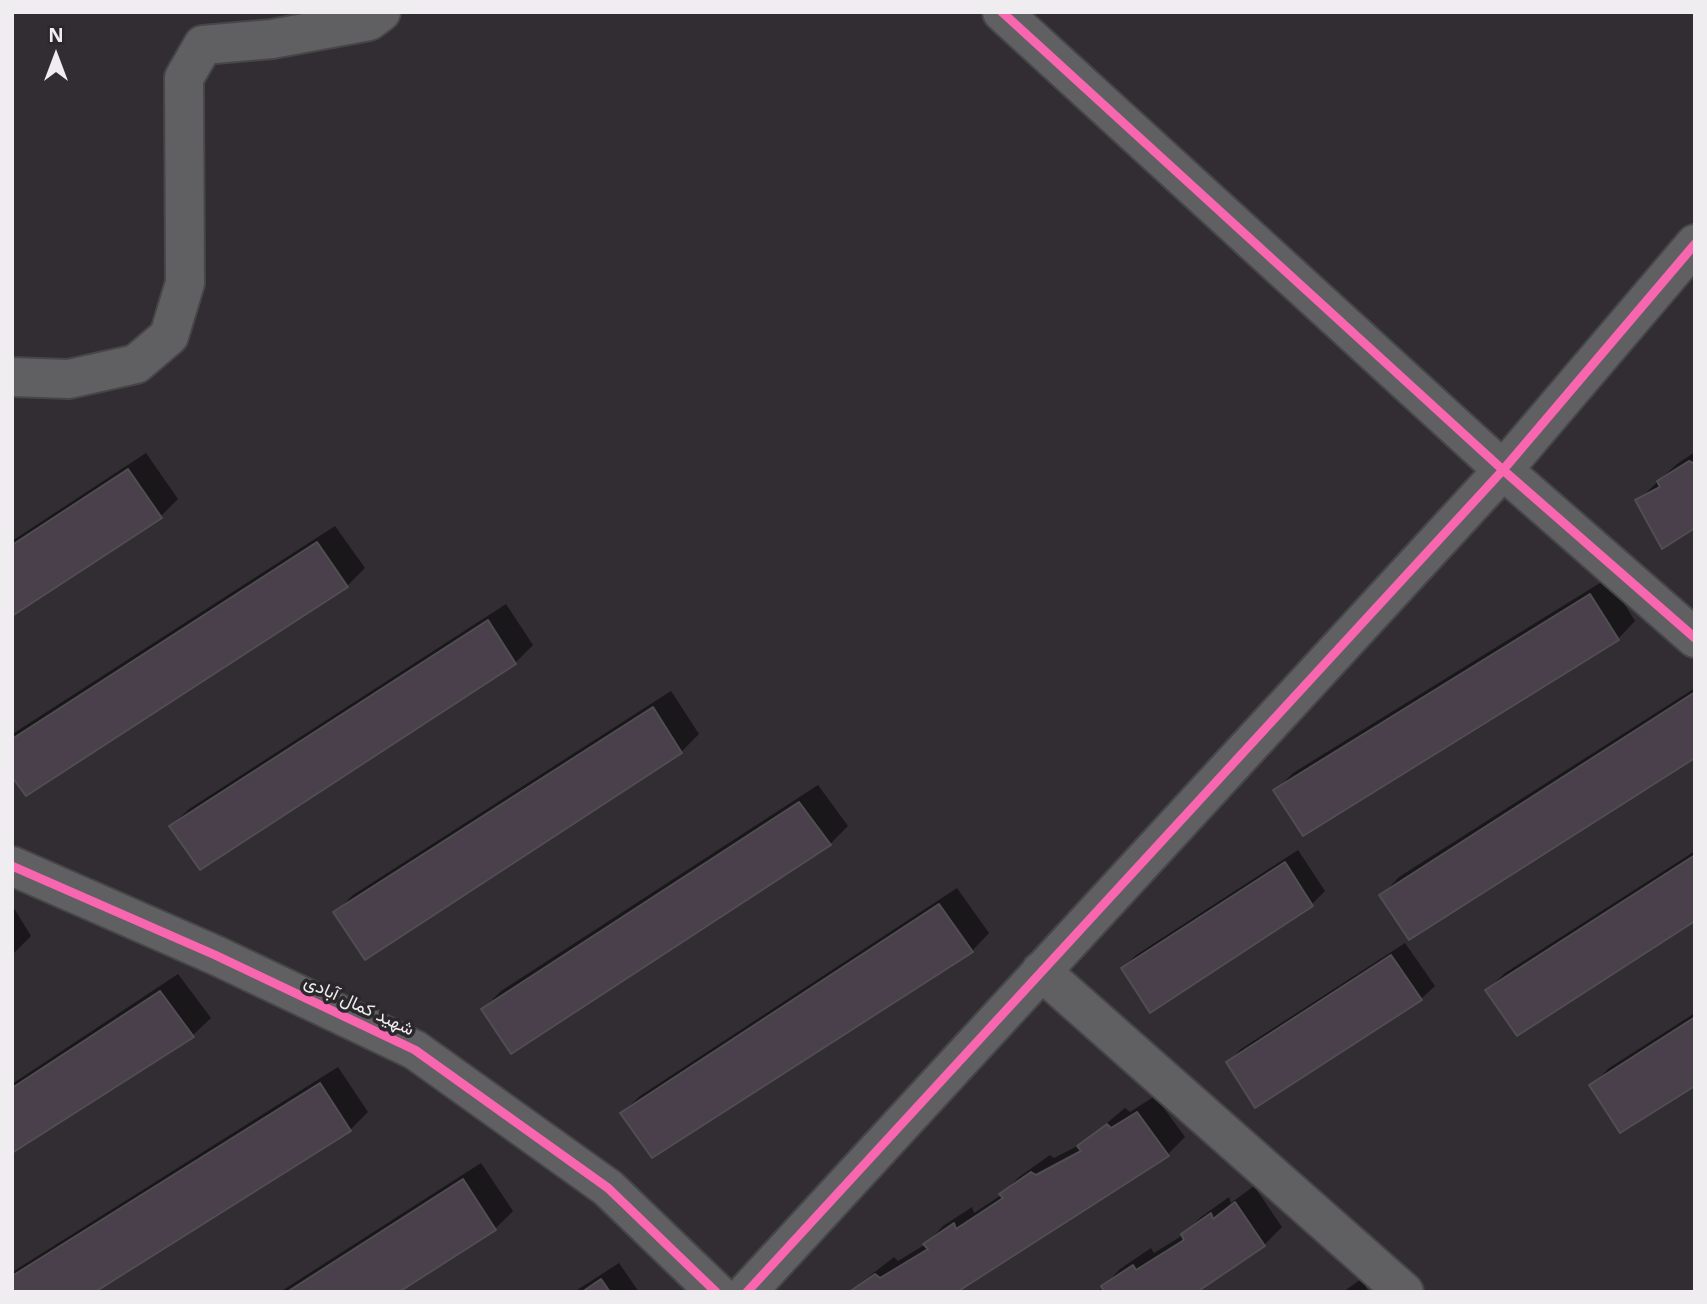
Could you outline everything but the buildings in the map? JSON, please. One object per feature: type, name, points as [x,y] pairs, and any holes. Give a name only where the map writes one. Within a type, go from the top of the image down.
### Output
[{"type":"street","points":[[17,385],[69,379],[136,364],[169,337],[185,283],[184,78],[203,46],[272,39],[369,20],[381,12]]},
{"type":"street","points":[[1002,12],[1503,470],[1695,638]]},
{"type":"street","points":[[747,1292],[1503,470],[1695,244]]},
{"type":"street","name":"شهید کمال آبادی","points":[[12,866],[215,955],[415,1050],[608,1188],[716,1292]]},
{"type":"street","points":[[1041,971],[1404,1292]]},
{"type":"shaded area","points":[[12,12],[1695,12],[1695,1292],[12,1292]]},
{"type":"cycle path","points":[[1002,12],[1503,470],[1695,244]]},
{"type":"cycle path","points":[[747,1292],[1503,470],[1695,638]]},
{"type":"cycle path","points":[[12,866],[215,955],[415,1050],[608,1188],[716,1292]]}]
